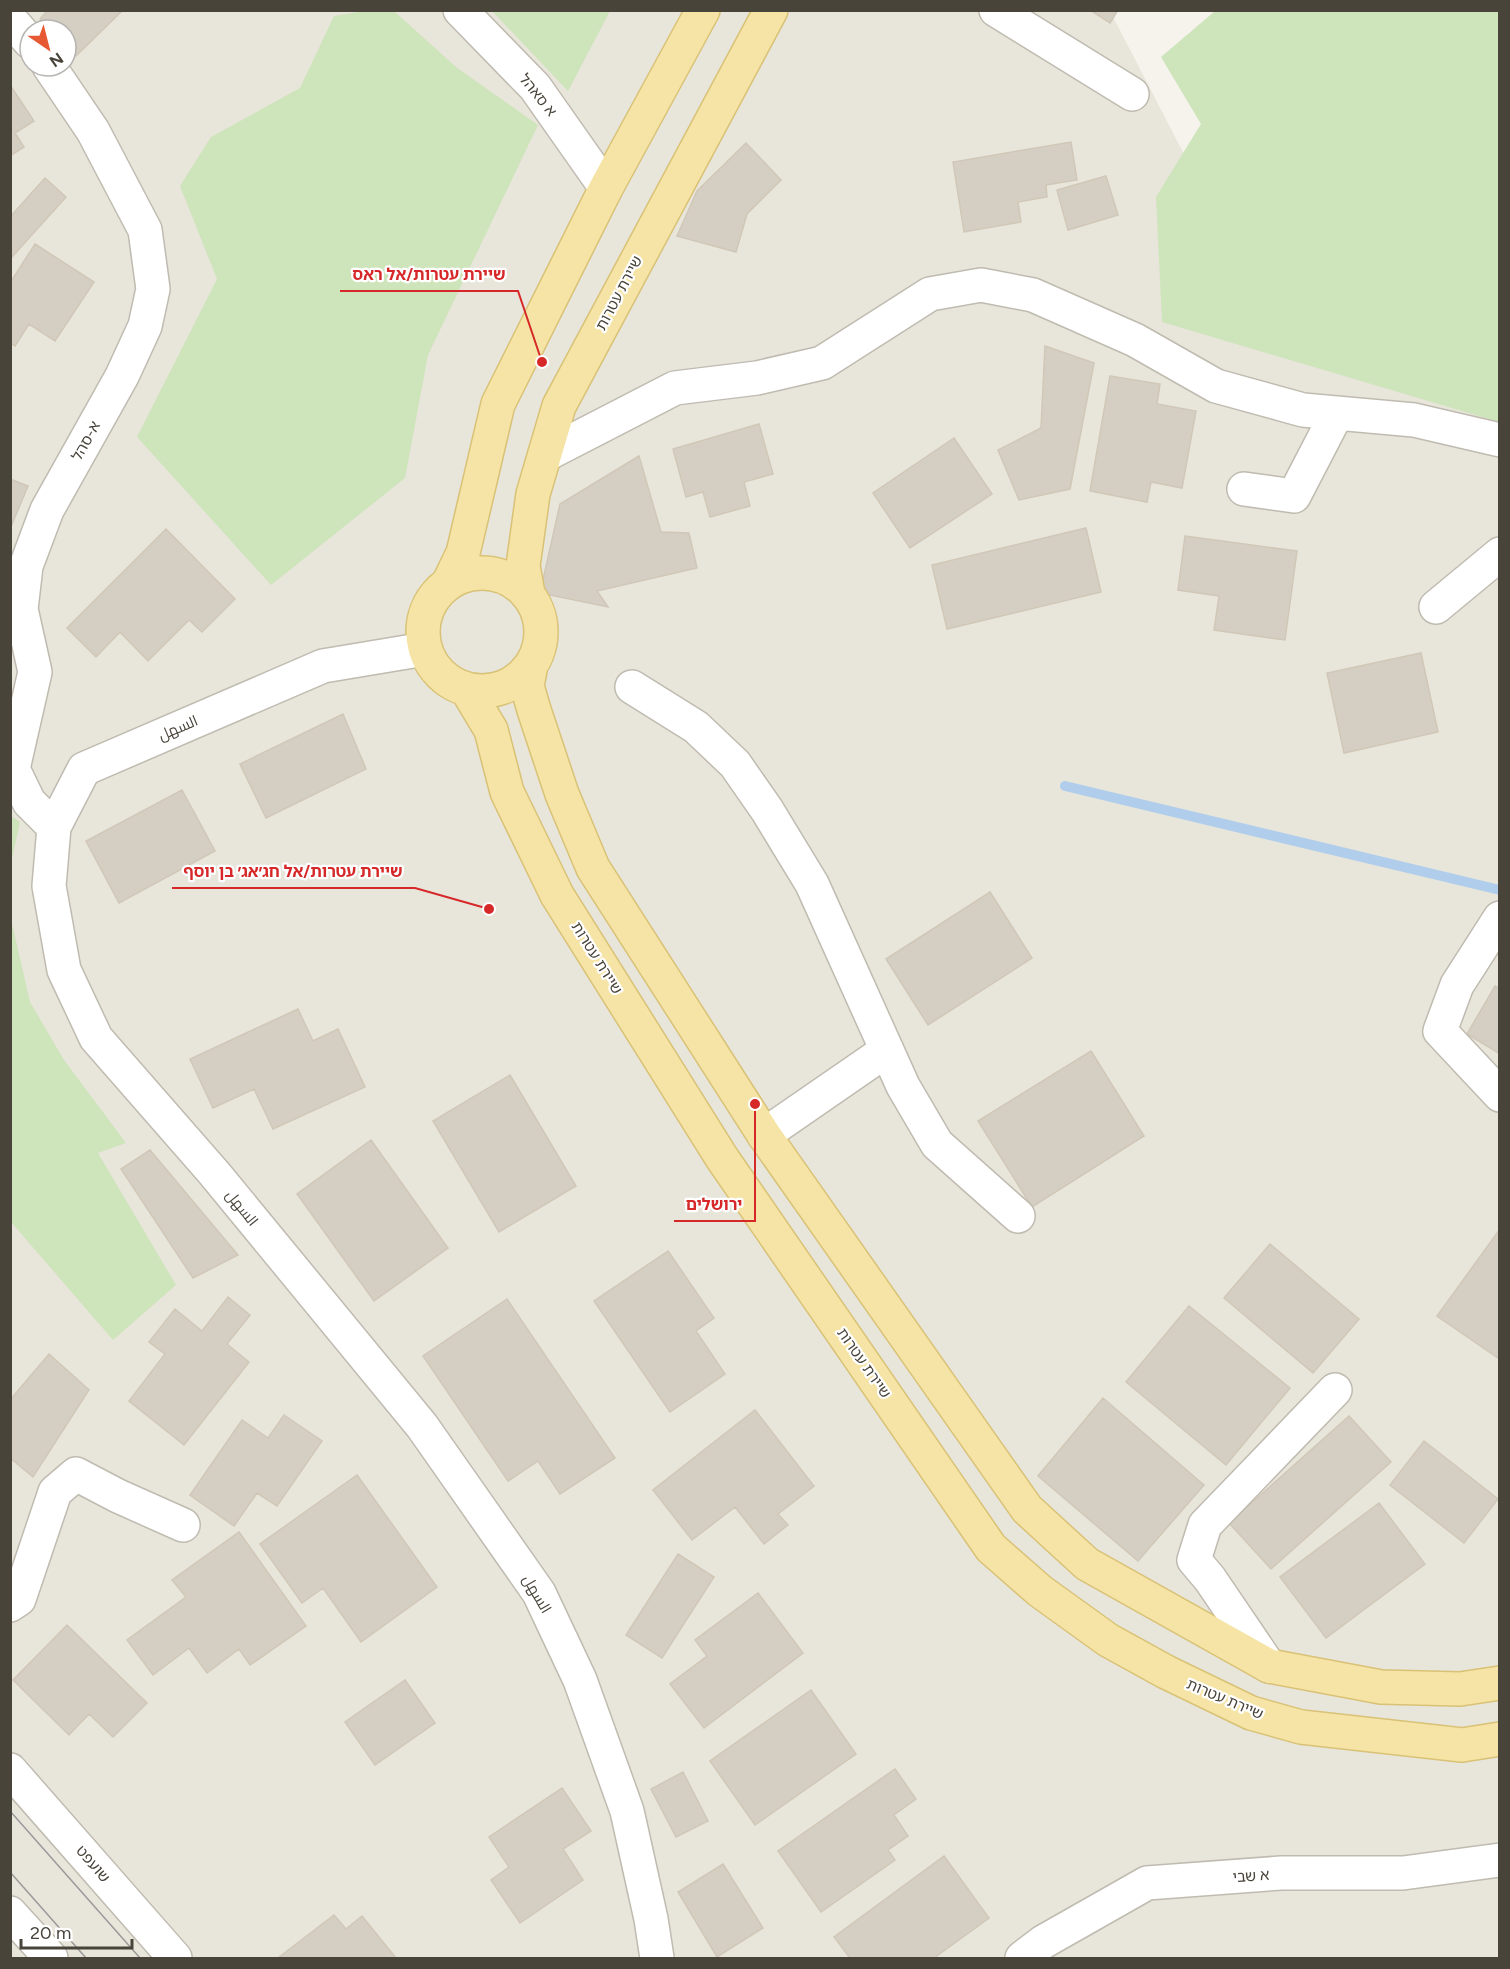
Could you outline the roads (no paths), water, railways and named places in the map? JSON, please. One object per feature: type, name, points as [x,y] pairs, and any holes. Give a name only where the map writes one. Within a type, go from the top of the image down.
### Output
[{"type":"main road","points":[[448,584],[463,553],[498,404],[606,188],[703,10]]},
{"type":"main road","name":"שיירת עטרות","points":[[528,594],[523,566],[533,494],[559,406],[771,10]]},
{"type":"main road","points":[[531,665],[517,680],[498,689],[467,690],[448,681],[434,667],[424,648],[425,617],[433,598],[448,584],[467,575],[487,573],[512,581],[528,594],[537,612],[540,626],[540,646],[531,665],[528,686],[562,794],[593,868],[764,1135],[1027,1509],[1087,1564],[1269,1666],[1381,1687],[1460,1689],[1500,1683]]},
{"type":"main road","name":"שיירת עטרות","points":[[467,690],[490,730],[507,792],[557,895],[722,1158],[991,1548],[1040,1591],[1108,1640],[1166,1672],[1251,1713],[1301,1727],[1462,1745],[1500,1739]]},
{"type":"street","name":"א סאהל","points":[[460,10],[535,87],[606,188]]},
{"type":"street","points":[[996,10],[1132,94]]},
{"type":"street","name":"א-סהל","points":[[54,827],[29,802],[13,769],[35,672],[21,609],[26,566],[47,510],[126,366],[144,326],[153,289],[145,230],[93,130],[57,78]]},
{"type":"street","points":[[545,455],[675,388],[757,378],[822,363],[930,294],[981,285],[1033,295],[1135,340],[1216,386],[1303,410],[1414,420],[1500,440]]},
{"type":"street","points":[[1244,489],[1294,496],[1337,413]]},
{"type":"street","points":[[1436,607],[1500,554]]},
{"type":"street","name":"السهل","points":[[424,648],[323,666],[84,769],[54,827],[50,886],[64,970],[96,1038],[214,1173],[422,1426],[539,1593],[580,1680],[627,1811],[651,1919],[657,1959]]},
{"type":"street","points":[[632,687],[696,727],[735,764],[761,801],[812,884],[903,1086],[937,1144],[1018,1216]]},
{"type":"street","points":[[1500,918],[1457,985],[1440,1031],[1500,1095]]},
{"type":"street","points":[[764,1135],[886,1050]]},
{"type":"street","points":[[1269,1666],[1210,1579],[1194,1560],[1205,1525],[1335,1390]]},
{"type":"street","points":[[10,1605],[19,1599],[55,1492],[76,1474],[183,1525]]},
{"type":"street","name":"שועפט","points":[[10,1770],[175,1959]]},
{"type":"street","name":"א שבי","points":[[1040,1953],[1147,1883],[1281,1873],[1404,1873],[1500,1860]]},
{"type":"street","points":[[10,1913],[51,1959]]},
{"type":"waterway","points":[[1065,786],[1500,890]]},
{"type":"tram line","points":[[10,1811],[140,1958]]},
{"type":"tram line","points":[[10,1872],[86,1958]]},
{"type":"place","name":"שיירת עטרות/אל ראס","points":[[542,362]]},
{"type":"place","name":"שיירת עטרות/אל חג׳אג׳ בן יוסף","points":[[489,909]]},
{"type":"place","name":"ירושלים","points":[[755,1104]]}]
